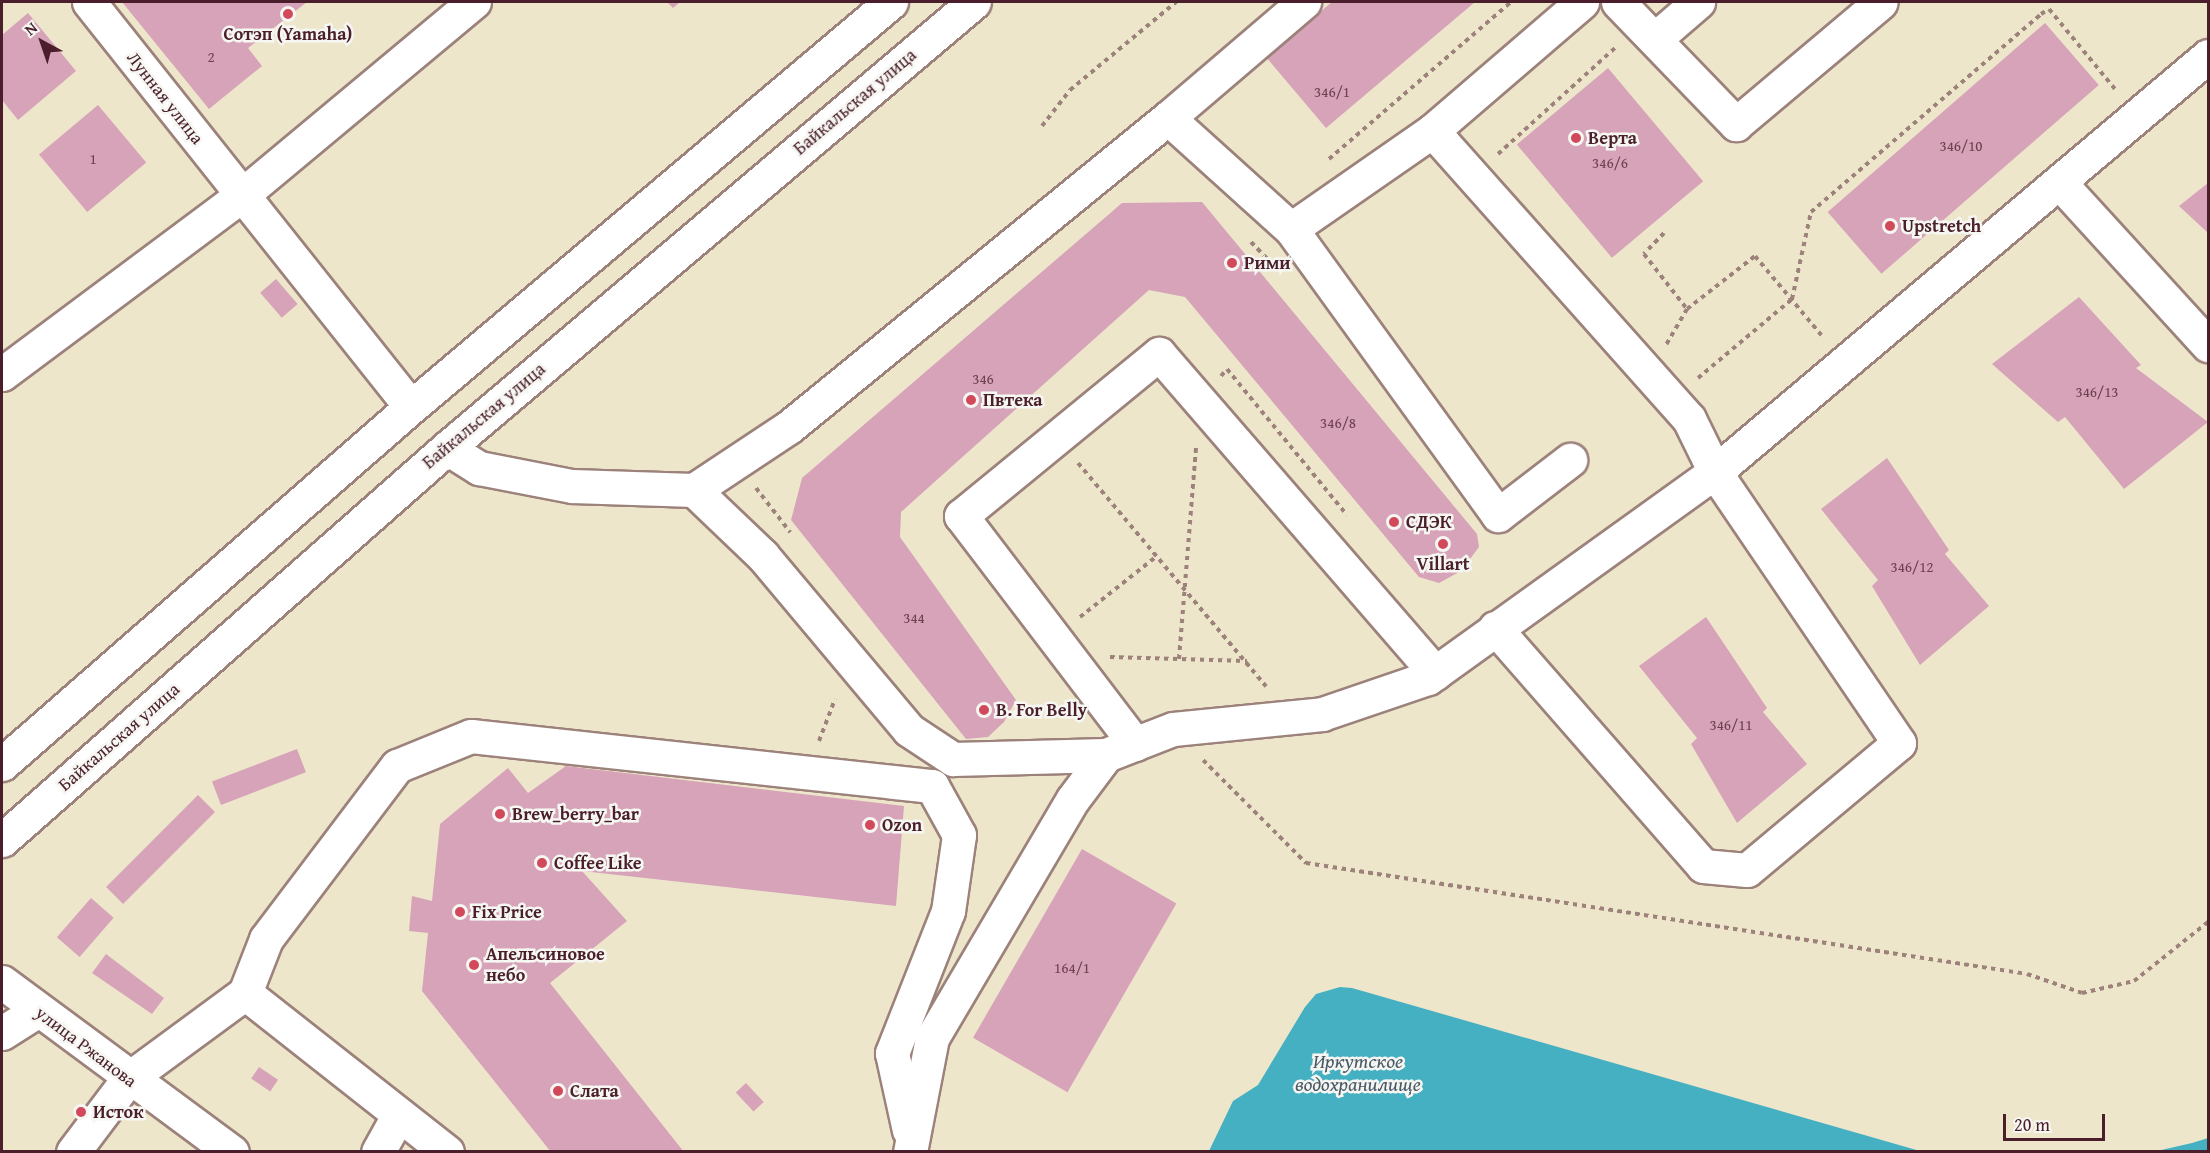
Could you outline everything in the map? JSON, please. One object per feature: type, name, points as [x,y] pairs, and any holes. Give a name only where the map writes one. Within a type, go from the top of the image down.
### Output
[{"type":"street","name":"Лунная улица","points":[[89,2],[411,407]]},
{"type":"street","points":[[2,374],[242,195],[474,2]]},
{"type":"street","points":[[2,764],[411,407],[891,2]]},
{"type":"street","name":"Байкальская улица","points":[[2,840],[447,448],[974,2]]},
{"type":"street","points":[[447,448],[479,468],[572,486],[694,490],[789,427],[1168,118],[1304,2]]},
{"type":"street","points":[[1291,229],[1432,131],[1582,2]]},
{"type":"street","points":[[1618,2],[1736,124],[1881,2]]},
{"type":"street","points":[[1648,32],[1698,2]]},
{"type":"street","points":[[694,490],[763,556],[909,730],[953,759],[1121,749],[1173,729],[1322,714],[1436,673],[1495,628],[1715,472],[2059,182],[2136,114],[2208,56]]},
{"type":"street","points":[[1168,118],[1291,229],[1498,515],[1570,460]]},
{"type":"street","points":[[1432,131],[1689,419],[1715,472],[1899,743],[1747,870],[1703,866],[1495,628]]},
{"type":"street","points":[[2059,182],[2208,345]]},
{"type":"street","points":[[1121,749],[1061,646],[961,516],[1159,354],[1436,673]]},
{"type":"street","points":[[73,1152],[128,1079],[245,993],[266,939],[397,766],[471,736],[932,786],[959,835],[948,911],[892,1053],[911,1148]]},
{"type":"street","points":[[911,1148],[932,1038],[1073,799],[1121,749]]},
{"type":"street","name":"улица Ржанова","points":[[2,982],[219,1148]]},
{"type":"street","points":[[245,993],[447,1152]]},
{"type":"street","points":[[2,1033],[37,1011]]},
{"type":"street","points":[[378,1152],[399,1114]]},
{"type":"path","points":[[1042,126],[1070,90],[1176,2]]},
{"type":"path","points":[[1321,165],[1511,2]]},
{"type":"path","points":[[1673,400],[1792,299],[1811,212],[2049,9],[2136,114]]},
{"type":"path","points":[[1473,176],[1648,32]]},
{"type":"path","points":[[1664,233],[1644,254],[1687,309]]},
{"type":"path","points":[[1244,235],[1275,268]]},
{"type":"path","points":[[1649,373],[1687,309],[1755,256],[1823,337]]},
{"type":"path","points":[[1179,659],[1199,401]]},
{"type":"path","points":[[1056,438],[1266,683],[1261,720]]},
{"type":"path","points":[[754,484],[763,477]]},
{"type":"path","points":[[1061,646],[1157,556]]},
{"type":"path","points":[[1061,646],[1179,659],[1247,661]]},
{"type":"path","points":[[806,772],[835,699]]},
{"type":"path","points":[[1173,729],[1306,863],[2027,974],[2082,993],[2134,981],[2208,922]]},
{"type":"water","name":"Иркутское водохранилище","points":[[1340,987],[1352,988],[1920,1151],[1209,1151],[1233,1101],[1258,1085],[1305,1007],[1316,994]]},
{"type":"water","points":[[2208,1138],[2208,1151],[2157,1151],[2192,1143]]},
{"type":"building","points":[[122,2],[307,2],[248,48],[262,66],[209,109]]},
{"type":"building","points":[[667,2],[680,2],[673,8]]},
{"type":"building","points":[[1332,2],[1475,2],[1326,128],[1266,57]]},
{"type":"building","points":[[28,13],[76,71],[18,120],[2,100],[2,35]]},
{"type":"building","points":[[2045,23],[2099,85],[1881,274],[1828,212]]},
{"type":"building","points":[[1608,68],[1703,181],[1612,258],[1517,144]]},
{"type":"building","points":[[98,105],[146,162],[87,212],[39,154]]},
{"type":"building","points":[[2208,183],[2208,233],[2179,206]]},
{"type":"building","points":[[1202,202],[1477,534],[1479,547],[1461,571],[1439,583],[1419,577],[1185,297],[1149,290],[901,512],[900,537],[1016,700],[1004,722],[988,737],[966,739],[791,520],[802,478],[1122,203]]},
{"type":"building","points":[[276,279],[298,304],[282,318],[260,293]]},
{"type":"building","points":[[2079,297],[2141,365],[2136,368],[2208,422],[2124,489],[2065,417],[2058,422],[1992,364]]},
{"type":"building","points":[[1887,458],[1949,550],[1945,554],[1989,606],[1920,665],[1872,586],[1878,580],[1821,509]]},
{"type":"building","points":[[1706,617],[1767,708],[1763,712],[1807,764],[1737,823],[1691,744],[1697,738],[1639,666]]},
{"type":"building","points":[[297,749],[306,772],[221,805],[212,782]]},
{"type":"building","points":[[566,766],[904,806],[896,906],[582,871],[627,921],[550,983],[684,1152],[551,1152],[422,991],[428,933],[409,931],[412,896],[432,901],[440,824],[508,768],[528,793]]},
{"type":"building","points":[[198,795],[215,812],[123,904],[106,887]]},
{"type":"building","points":[[1082,849],[1176,904],[1067,1092],[973,1038]]},
{"type":"building","points":[[91,898],[114,918],[80,957],[57,937]]},
{"type":"building","points":[[106,954],[164,998],[152,1014],[92,973]]},
{"type":"building","points":[[259,1067],[278,1080],[270,1091],[251,1079]]},
{"type":"building","points":[[746,1083],[764,1102],[753,1112],[736,1093]]},
{"type":"place","name":"Сотэп (Yamaha)","points":[[288,14]]},
{"type":"place","name":"Верта","points":[[1576,138]]},
{"type":"place","name":"Upstretch","points":[[1890,226]]},
{"type":"place","name":"Рими","points":[[1232,263]]},
{"type":"place","name":"Пвтека","points":[[971,400]]},
{"type":"place","name":"СДЭК","points":[[1394,522]]},
{"type":"place","name":"Villart","points":[[1443,544]]},
{"type":"place","name":"B. For Belly","points":[[984,710]]},
{"type":"place","name":"Brew_berry_bar","points":[[500,814]]},
{"type":"place","name":"Ozon","points":[[870,825]]},
{"type":"place","name":"Coffee Like","points":[[542,863]]},
{"type":"place","name":"Fix Price","points":[[460,912]]},
{"type":"place","name":"Апельсиновое небо","points":[[474,965]]},
{"type":"place","name":"Слата","points":[[558,1091]]},
{"type":"place","name":"Исток","points":[[81,1112]]}]
